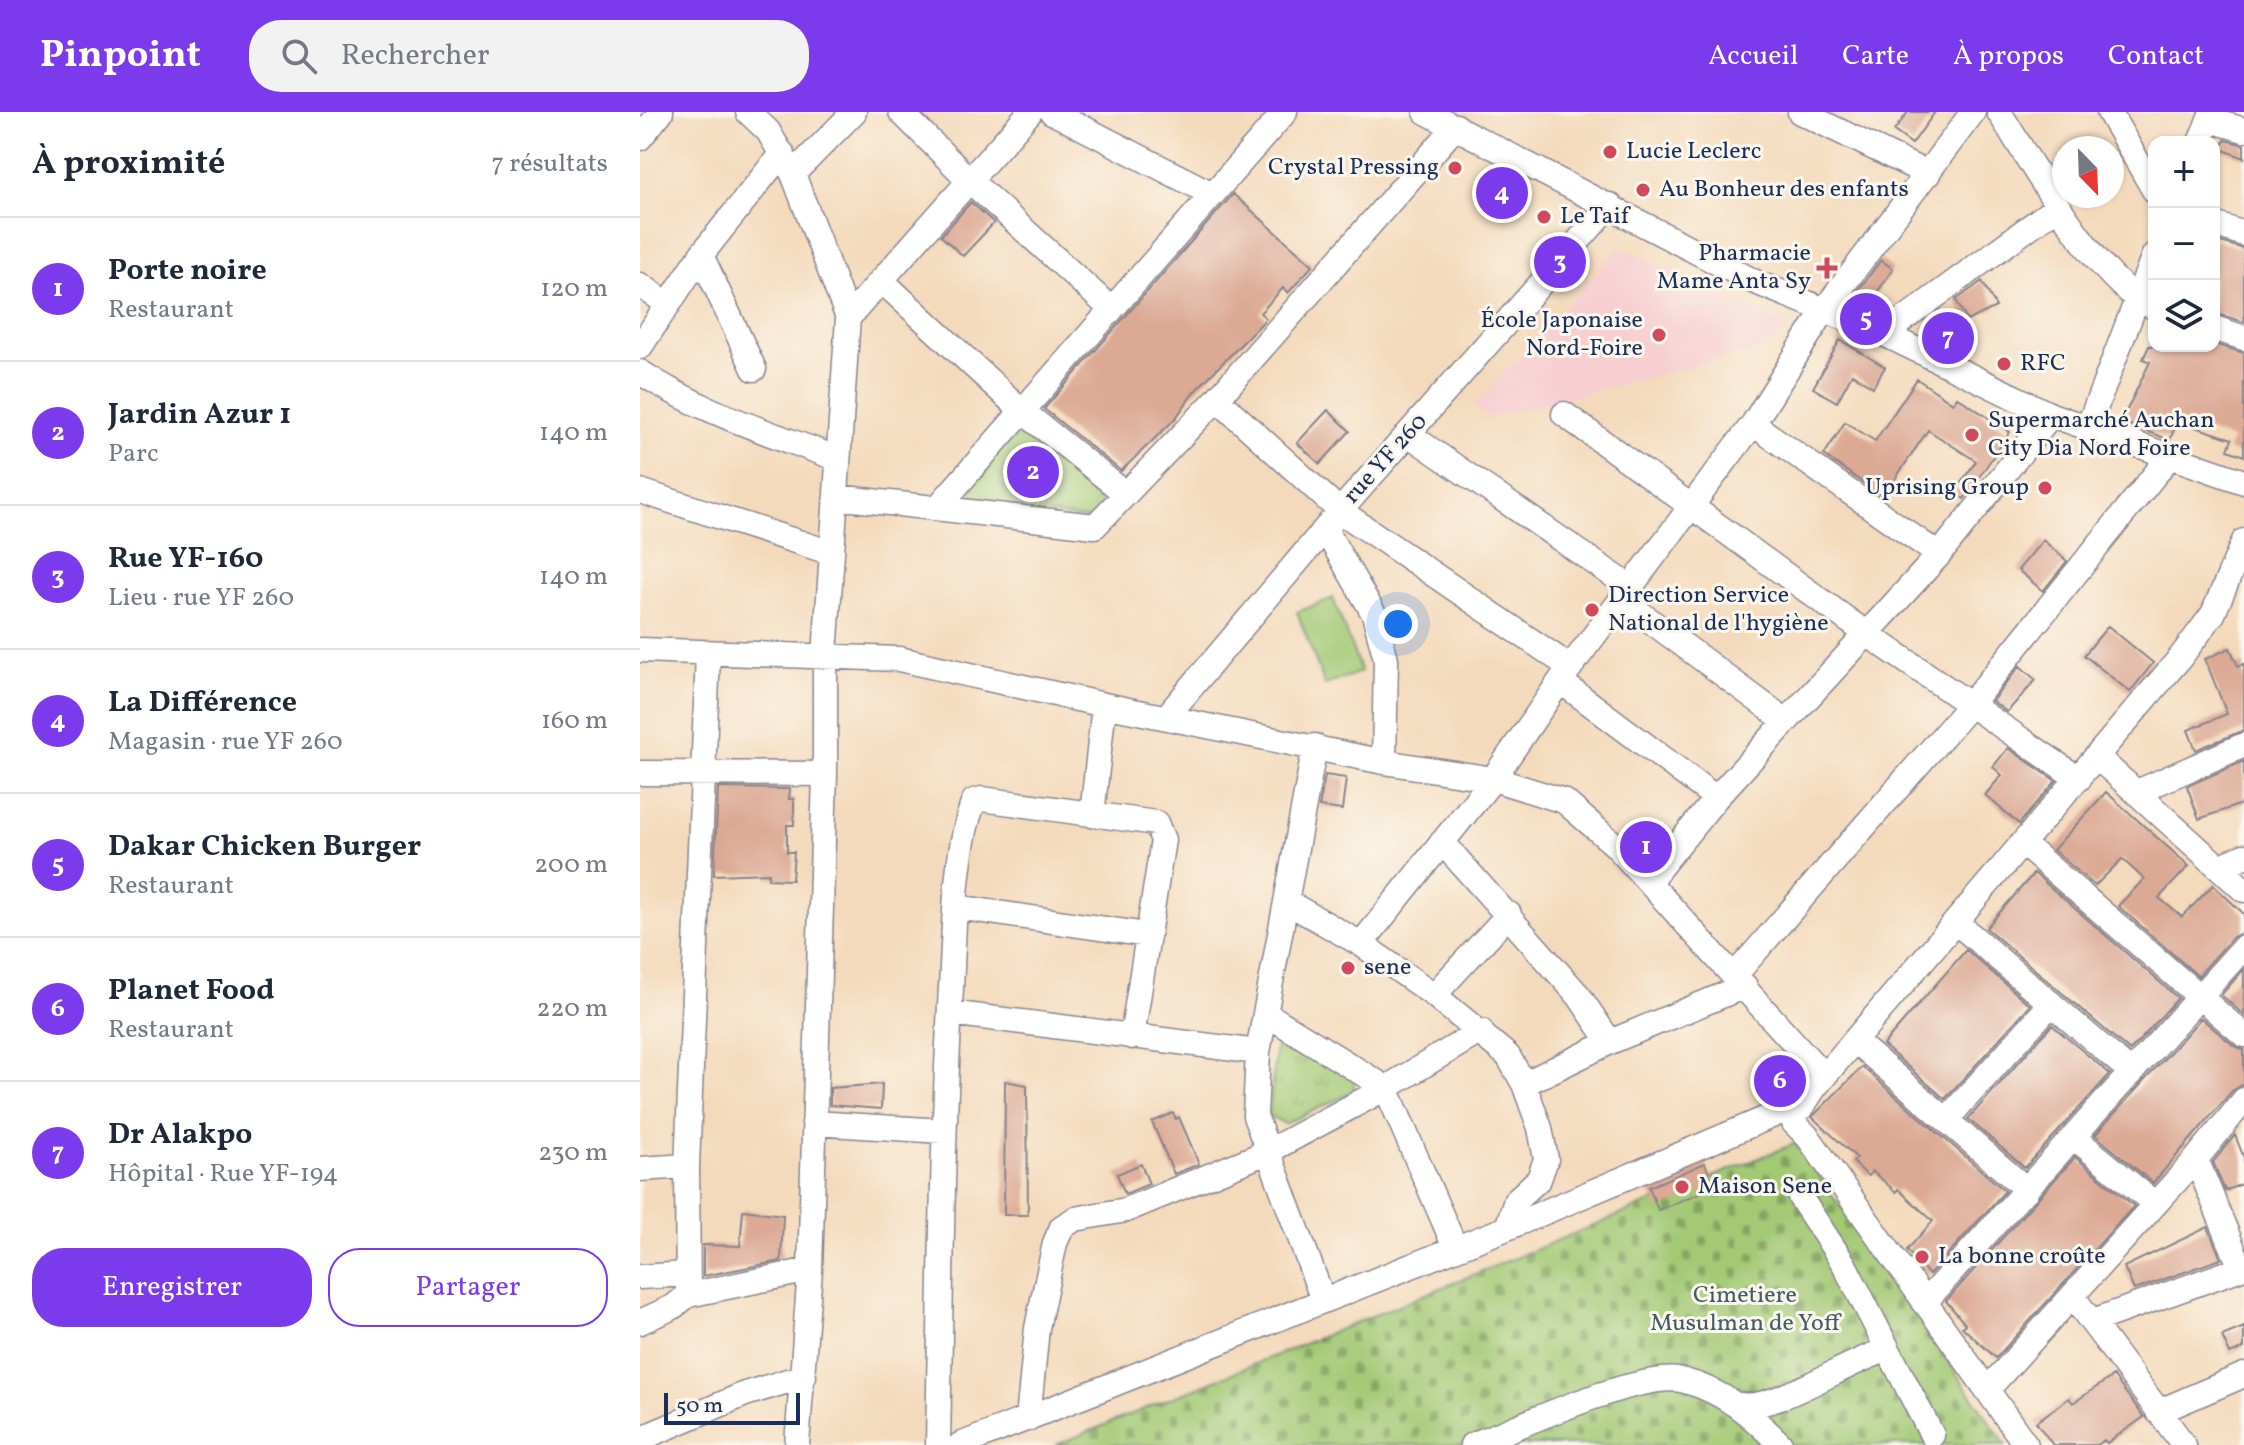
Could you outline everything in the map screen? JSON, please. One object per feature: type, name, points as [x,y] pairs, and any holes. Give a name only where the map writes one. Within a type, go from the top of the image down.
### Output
[{"type":"street","points":[[640,138],[661,112]]},
{"type":"street","points":[[748,112],[768,131],[787,163],[848,318],[825,655],[825,774],[810,1270],[797,1445]]},
{"type":"street","points":[[640,347],[701,255],[787,163],[854,112]]},
{"type":"street","points":[[901,112],[968,179],[1109,307]]},
{"type":"street","points":[[848,318],[1030,112]]},
{"type":"street","points":[[1052,112],[1212,194]]},
{"type":"street","points":[[938,507],[1109,307],[1285,112]]},
{"type":"street","points":[[1361,944],[1493,779],[1565,674],[1753,424],[1825,309],[1973,112]]},
{"type":"street","points":[[1999,112],[2052,196]]},
{"type":"street","points":[[2109,112],[2148,180]]},
{"type":"street","points":[[1815,115],[1928,174]]},
{"type":"street","points":[[836,497],[938,507],[1088,528],[1101,522],[1217,399],[1440,117],[1753,281],[1884,334],[2087,430],[2244,482]]},
{"type":"street","points":[[2207,125],[2244,130]]},
{"type":"street","name":"rue YF 260","points":[[1167,716],[1408,434],[1610,205]]},
{"type":"street","points":[[1884,334],[2055,208]]},
{"type":"street","points":[[2060,208],[2146,304]]},
{"type":"street","points":[[2220,226],[2244,234]]},
{"type":"street","points":[[701,255],[754,369]]},
{"type":"street","points":[[881,280],[1021,410],[1126,494]]},
{"type":"street","points":[[2087,430],[2146,304],[2150,280]]},
{"type":"street","points":[[640,285],[668,304]]},
{"type":"street","points":[[2220,330],[2244,338]]},
{"type":"street","points":[[640,372],[669,391],[708,410],[838,459]]},
{"type":"street","points":[[1217,399],[1333,521],[1565,674],[1716,798]]},
{"type":"street","points":[[1564,414],[1867,634],[2079,779]]},
{"type":"street","points":[[1649,881],[1716,798],[1939,555],[2051,415]]},
{"type":"street","points":[[1753,424],[1939,555]]},
{"type":"street","points":[[1408,434],[1626,593],[1786,721]]},
{"type":"street","points":[[1524,1084],[1740,981],[1970,705],[2170,456]]},
{"type":"street","points":[[640,491],[832,553]]},
{"type":"street","points":[[1333,521],[1374,614],[1386,659],[1384,762]]},
{"type":"street","points":[[960,1445],[1801,1109],[1855,1041],[2079,779],[2213,614],[2243,547]]},
{"type":"street","points":[[640,650],[899,659],[1104,705],[1384,762],[1493,779],[1547,794],[1579,810],[1740,981],[1801,1109],[1924,1303],[2026,1445]]},
{"type":"street","points":[[640,1322],[673,1307],[687,1284],[687,1166],[706,773],[708,654]]},
{"type":"street","points":[[1092,815],[1104,705]]},
{"type":"street","points":[[2137,792],[2244,745]]},
{"type":"street","points":[[1315,746],[1258,1052],[1255,1116],[1323,1300]]},
{"type":"street","points":[[2097,757],[2244,890]]},
{"type":"street","points":[[640,773],[825,774]]},
{"type":"street","points":[[938,1445],[943,1131],[956,907],[974,801],[982,799],[1156,823],[1162,829],[1163,840],[1132,1037]]},
{"type":"street","points":[[1442,842],[1579,996],[1610,1042]]},
{"type":"street","points":[[2023,844],[2244,1035]]},
{"type":"street","points":[[2219,867],[2244,856]]},
{"type":"street","points":[[1287,902],[1361,944],[1434,995],[1508,1056],[1524,1084],[1540,1128],[1546,1159],[1539,1179],[1516,1200],[1507,1228]]},
{"type":"street","points":[[956,907],[1147,935]]},
{"type":"street","points":[[1434,995],[1509,914]]},
{"type":"street","points":[[1957,923],[2132,1073]]},
{"type":"street","points":[[1924,1303],[2244,947]]},
{"type":"street","points":[[1947,1119],[2050,1005]]},
{"type":"street","points":[[950,1013],[1258,1052]]},
{"type":"street","points":[[1265,1013],[1386,1088],[1455,1247]]},
{"type":"street","points":[[1028,1419],[1037,1328],[1055,1243],[1062,1227],[1075,1219],[1126,1210],[1267,1152],[1386,1088],[1481,1031]]},
{"type":"street","points":[[1855,1041],[2027,1190]]},
{"type":"street","points":[[1987,1390],[2196,1159],[2244,1100]]},
{"type":"street","points":[[814,1123],[943,1131]]},
{"type":"street","points":[[2075,1138],[2155,1204]]},
{"type":"street","points":[[2093,1321],[2243,1267],[2196,1159]]},
{"type":"street","points":[[640,1169],[687,1166]]},
{"type":"street","points":[[1800,1197],[1844,1264],[1932,1435]]},
{"type":"street","points":[[640,1277],[687,1284],[810,1270]]},
{"type":"street","points":[[2073,1297],[2184,1445]]},
{"type":"street","points":[[1741,1405],[1764,1405],[1852,1361],[1887,1350]]},
{"type":"street","points":[[2158,1412],[2244,1375]]},
{"type":"street","points":[[640,1439],[745,1394],[804,1376]]},
{"type":"street","points":[[1472,1445],[1632,1385],[1682,1380],[1741,1405],[1781,1445]]},
{"type":"shaded area","name":"École Japonaise Nord-Foire","points":[[1620,246],[1785,325],[1772,346],[1489,418],[1474,406]]},
{"type":"green space","points":[[1023,420],[1116,495],[1092,520],[952,501]]},
{"type":"green space","points":[[1333,598],[1361,672],[1325,685],[1297,612]]},
{"type":"green space","points":[[1290,1040],[1355,1079],[1353,1092],[1285,1124],[1269,1116],[1276,1046]]},
{"type":"green space","name":"Cimetiere Musulman de Yoff","points":[[1796,1143],[2006,1445],[1056,1445]]},
{"type":"building","points":[[1908,112],[1935,112],[1912,144],[1894,131]]},
{"type":"building","points":[[2225,140],[2244,145],[2244,158],[2221,149]]},
{"type":"building","points":[[1233,194],[1313,265],[1288,293],[1283,288],[1260,313],[1266,318],[1260,325],[1194,392],[1175,419],[1121,471],[1044,409]]},
{"type":"building","points":[[971,202],[994,223],[963,256],[941,236]]},
{"type":"building","points":[[2220,242],[2244,249],[2244,322],[2220,315]]},
{"type":"building","points":[[1881,260],[1893,269],[1870,303],[1856,293]]},
{"type":"building","points":[[1982,281],[1996,307],[1967,321],[1956,300]]},
{"type":"building","points":[[1840,340],[1885,367],[1873,387],[1852,374],[1837,402],[1813,388]]},
{"type":"building","points":[[2220,346],[2244,353],[2244,456],[2228,450],[2232,439],[2177,421],[2170,440],[2121,422],[2150,362],[2143,359],[2148,348],[2148,352],[2220,352]]},
{"type":"building","points":[[1917,379],[1953,403],[1957,397],[2010,432],[1964,499],[1954,493],[1976,461],[1928,430],[1883,497],[1824,455],[1845,422],[1875,441]]},
{"type":"building","points":[[1328,410],[1350,431],[1320,464],[1297,443]]},
{"type":"building","points":[[2043,540],[2067,561],[2043,591],[2018,570]]},
{"type":"building","points":[[2108,626],[2153,663],[2130,692],[2084,655]]},
{"type":"building","points":[[2230,648],[2238,666],[2244,664],[2244,730],[2196,750],[2188,730],[2227,714],[2205,659]]},
{"type":"building","points":[[2020,666],[2036,680],[2007,712],[1992,701]]},
{"type":"building","points":[[2008,748],[2056,781],[2019,824],[1985,795],[2002,775],[1993,767]]},
{"type":"building","points":[[2244,761],[2244,803],[2199,819],[2187,786]]},
{"type":"building","points":[[1325,775],[1346,778],[1342,810],[1319,807]]},
{"type":"building","points":[[718,788],[790,789],[789,799],[794,799],[794,825],[787,825],[787,852],[794,852],[792,880],[768,879],[769,873],[714,875]]},
{"type":"building","points":[[2106,792],[2189,866],[2159,898],[2182,917],[2213,885],[2244,914],[2244,932],[2233,937],[2198,976],[2118,906],[2144,879],[2122,859],[2095,886],[2053,850]]},
{"type":"building","points":[[2034,873],[2178,998],[2130,1051],[1986,928]]},
{"type":"building","points":[[1966,950],[2030,1005],[1945,1099],[1883,1045]]},
{"type":"building","points":[[2244,969],[2244,1015],[2221,995]]},
{"type":"building","points":[[2201,1018],[2234,1046],[2244,1050],[2244,1084],[2232,1091],[2153,1183],[2095,1135]]},
{"type":"building","points":[[2052,1025],[2110,1074],[2025,1168],[1968,1119]]},
{"type":"building","points":[[1862,1067],[2005,1191],[1929,1275],[1907,1250],[1933,1221],[1898,1189],[1896,1192],[1872,1171],[1868,1176],[1853,1162],[1857,1158],[1812,1117]]},
{"type":"building","points":[[1005,1081],[1027,1085],[1028,1215],[1004,1215]]},
{"type":"building","points":[[882,1084],[881,1109],[830,1105],[830,1088]]},
{"type":"building","points":[[1173,1113],[1176,1119],[1179,1117],[1199,1164],[1174,1174],[1152,1122]]},
{"type":"building","points":[[2235,1135],[2244,1158],[2244,1183],[2225,1191],[2213,1162]]},
{"type":"building","points":[[2075,1157],[2134,1206],[1996,1358],[1962,1327],[1965,1324],[1946,1301]]},
{"type":"building","name":"Maison Sene","points":[[1705,1163],[1714,1187],[1658,1210],[1649,1187]]},
{"type":"building","points":[[1141,1164],[1149,1184],[1125,1194],[1117,1174]]},
{"type":"building","points":[[743,1210],[783,1215],[781,1261],[703,1276],[703,1245],[740,1246]]},
{"type":"building","points":[[2208,1227],[2221,1259],[2134,1290],[2124,1267]]},
{"type":"building","points":[[2244,1327],[2244,1348],[2230,1354],[2222,1336]]},
{"type":"building","points":[[2113,1376],[2144,1417],[2107,1443],[2104,1440],[2097,1445],[2053,1445],[2036,1422],[2069,1398],[2073,1403]]},
{"type":"place","name":"Lucie Leclerc","points":[[1610,152]]},
{"type":"place","name":"Crystal Pressing","points":[[1455,168]]},
{"type":"place","name":"Au Bonheur des enfants","points":[[1643,190]]},
{"type":"place","name":"La Différence","points":[[1502,193]]},
{"type":"place","name":"Le Taif","points":[[1544,217]]},
{"type":"place","name":"Rue YF-160","points":[[1560,262]]},
{"type":"place","name":"Pharmacie Mame Anta Sy","points":[[1827,268]]},
{"type":"place","name":"Dakar Chicken Burger","points":[[1866,319]]},
{"type":"place","name":"École Japonaise Nord-Foire","points":[[1659,335]]},
{"type":"place","name":"Dr Alakpo","points":[[1948,338]]},
{"type":"place","name":"RFC","points":[[2004,364]]},
{"type":"place","name":"Supermarché Auchan City Dia Nord Foire","points":[[1972,435]]},
{"type":"place","name":"Jardin Azur 1","points":[[1033,472]]},
{"type":"place","name":"Uprising Group","points":[[2045,488]]},
{"type":"place","name":"Direction Service National de l'hygiène","points":[[1592,610]]},
{"type":"place","name":"Porte noire","points":[[1646,847]]},
{"type":"place","name":"sene","points":[[1348,968]]},
{"type":"place","name":"Planet Food","points":[[1780,1081]]},
{"type":"place","name":"Maison Sene","points":[[1682,1187]]},
{"type":"place","name":"La bonne croûte","points":[[1922,1257]]}]
